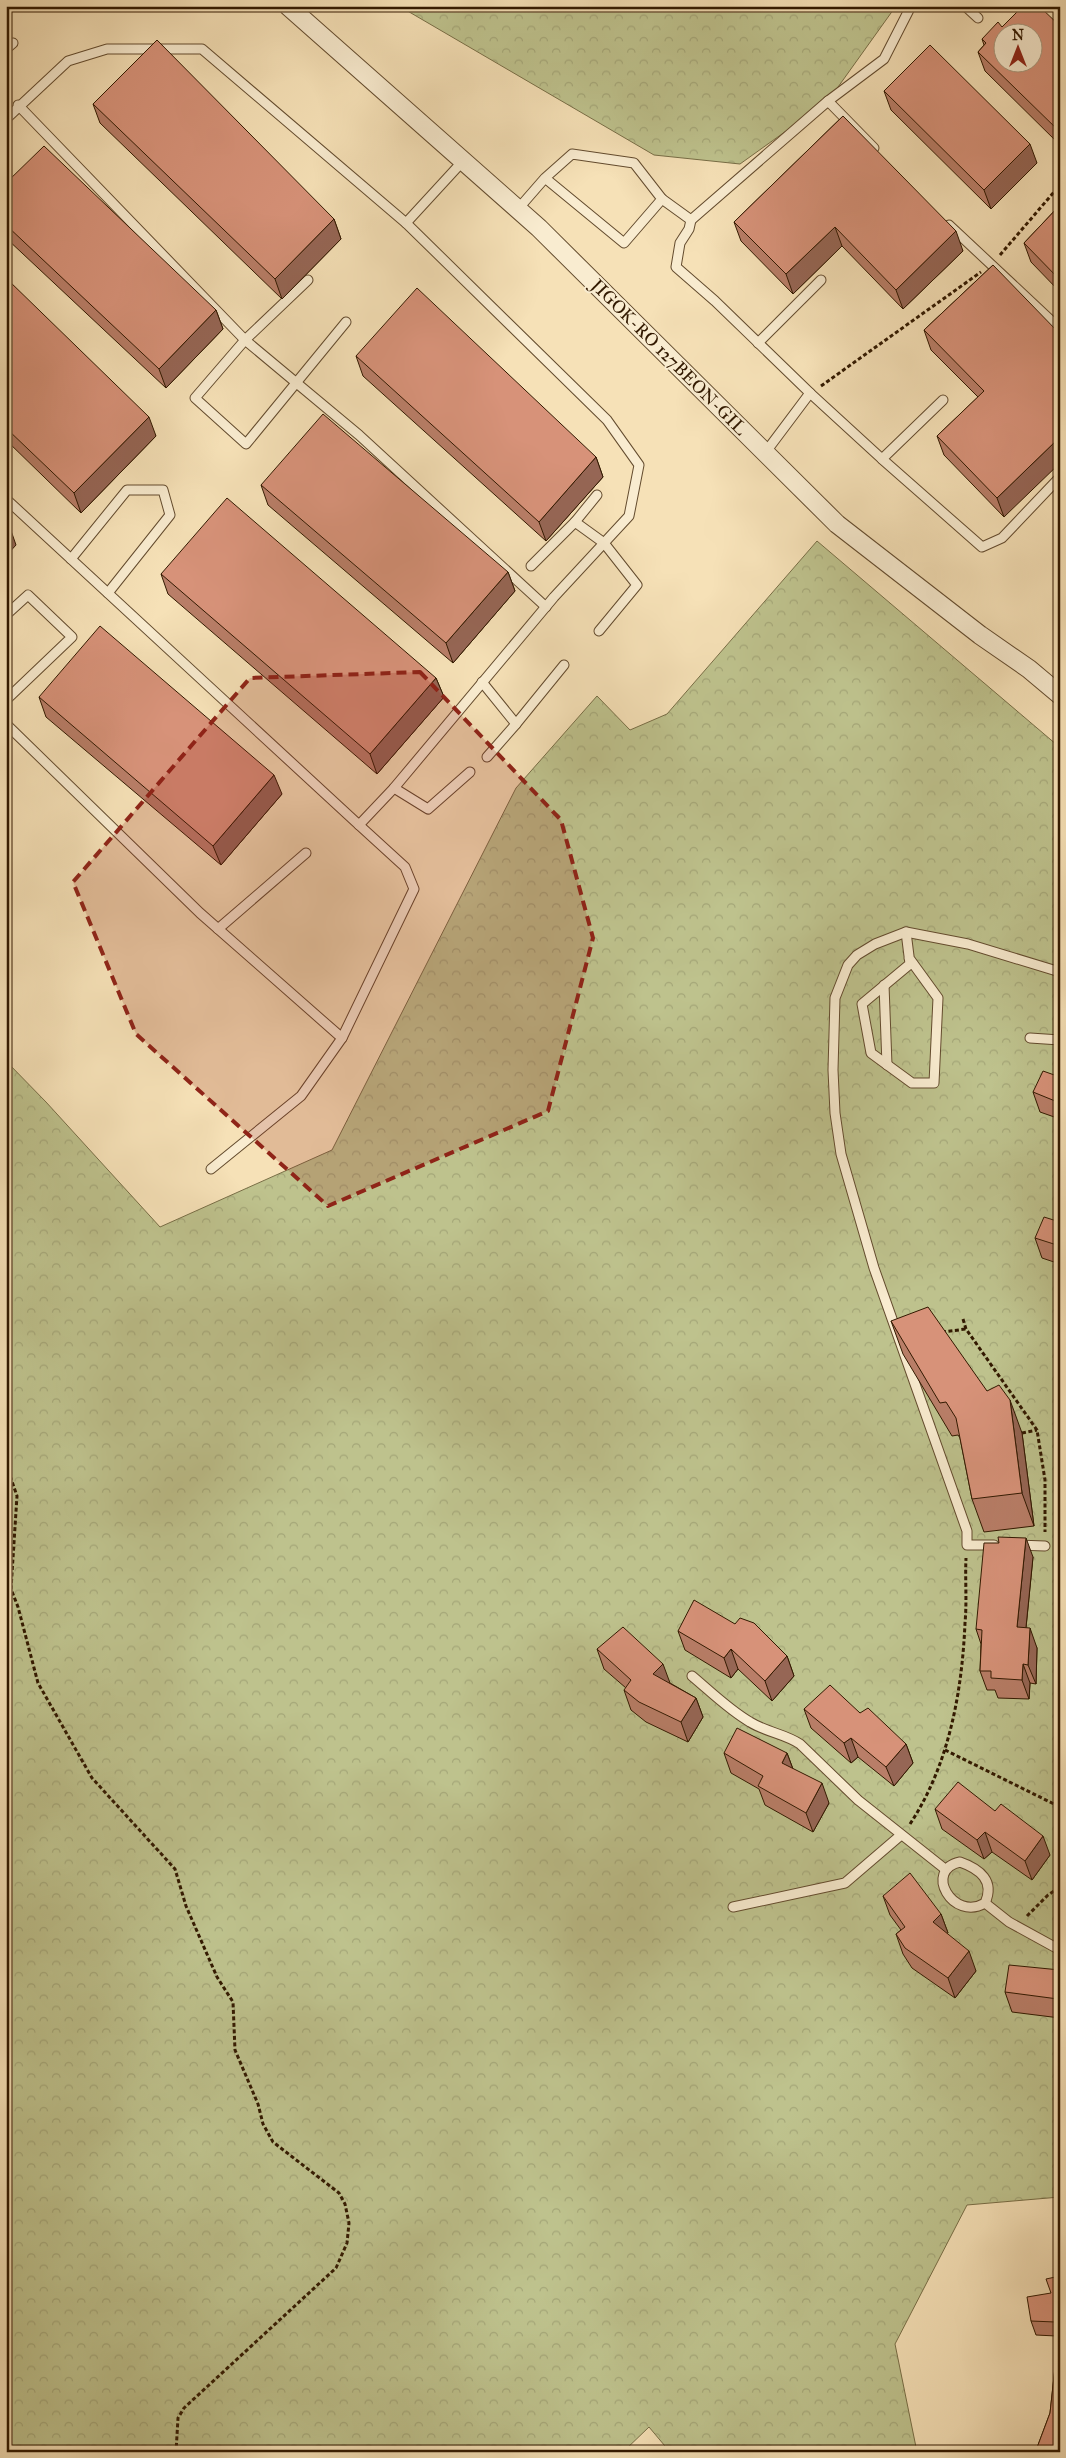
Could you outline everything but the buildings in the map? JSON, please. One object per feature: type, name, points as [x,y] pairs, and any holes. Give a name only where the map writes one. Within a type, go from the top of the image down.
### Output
[{"type":"street","name":"JIGOK-RO 127BEON-GIL","points":[[288,6],[540,228],[837,524],[980,635],[1029,669],[1060,695]]},
{"type":"lane","points":[[911,6],[884,59],[828,101],[691,220],[689,229],[680,243],[676,268],[882,459],[982,547],[1002,538],[1060,477]]},
{"type":"lane","points":[[965,6],[978,18]]},
{"type":"lane","points":[[6,119],[68,61],[108,49],[202,49],[406,222],[607,420],[639,465],[629,516],[546,607],[394,788],[359,825]]},
{"type":"lane","points":[[828,101],[883,157]]},
{"type":"lane","points":[[18,106],[244,340],[359,435],[546,607]]},
{"type":"lane","points":[[518,209],[545,178],[572,154],[634,163],[662,199],[691,220]]},
{"type":"lane","points":[[406,222],[463,161]]},
{"type":"lane","points":[[545,178],[624,243],[662,199]]},
{"type":"lane","points":[[944,220],[1060,329]]},
{"type":"lane","points":[[308,280],[244,340],[195,398],[246,444],[346,322]]},
{"type":"lane","points":[[758,343],[821,280]]},
{"type":"lane","points":[[765,452],[810,393]]},
{"type":"lane","points":[[882,459],[943,400]]},
{"type":"lane","points":[[71,559],[127,490],[163,490],[170,515],[108,593]]},
{"type":"lane","points":[[531,566],[575,522],[596,495]]},
{"type":"lane","points":[[6,499],[405,867],[414,889],[342,1038],[301,1096],[211,1169]]},
{"type":"lane","points":[[575,522],[604,543],[637,585],[599,631]]},
{"type":"lane","points":[[6,615],[28,595],[72,637],[6,700]]},
{"type":"lane","points":[[487,756],[564,666]]},
{"type":"lane","points":[[482,682],[516,724]]},
{"type":"lane","points":[[6,724],[218,929],[342,1038]]},
{"type":"lane","points":[[394,788],[428,810],[470,772]]},
{"type":"lane","points":[[218,929],[306,853]]},
{"type":"lane","points":[[906,932],[910,964],[862,1004],[871,1053],[912,1083],[934,1083],[938,998],[910,958]]},
{"type":"lane","points":[[1045,1546],[966,1545],[967,1531],[874,1268],[841,1154],[833,1070],[835,998],[848,965],[857,955],[875,944],[906,932],[968,944],[1060,972]]},
{"type":"lane","points":[[884,985],[887,1065]]},
{"type":"lane","points":[[1030,1038],[1060,1040]]},
{"type":"lane","points":[[692,1676],[748,1722],[767,1731],[791,1738],[800,1744],[858,1800],[945,1869]]},
{"type":"lane","points":[[732,1907],[845,1883],[901,1834]]},
{"type":"lane","points":[[960,1862],[984,1875],[990,1887],[985,1903],[976,1909],[967,1909],[956,1903],[946,1894],[942,1880],[945,1869],[950,1864],[960,1862]]},
{"type":"lane","points":[[985,1903],[1017,1927],[1060,1950]]},
{"type":"path","points":[[810,393],[991,266],[1060,185]]},
{"type":"path","points":[[963,1319],[966,1329],[1037,1430],[1045,1480],[1045,1546]]},
{"type":"path","points":[[940,1332],[966,1329]]},
{"type":"path","points":[[1022,1433],[1037,1430]]},
{"type":"path","points":[[6,1464],[16,1496],[10,1589],[18,1607],[22,1631],[38,1683],[92,1778],[175,1868],[186,1906],[217,1977],[233,2002],[235,2050],[258,2104],[263,2124],[273,2142],[339,2193],[348,2211],[347,2243],[336,2268],[184,2408],[178,2418],[176,2452]]},
{"type":"path","points":[[901,1834],[919,1810],[945,1750],[960,1686],[966,1623],[966,1545]]},
{"type":"path","points":[[945,1750],[1060,1807]]},
{"type":"path","points":[[1017,1927],[1048,1895],[1060,1887]]},
{"type":"highlighted area","points":[[420,672],[561,820],[593,938],[548,1111],[328,1206],[136,1034],[73,882],[250,678]]},
{"type":"green space","points":[[399,6],[896,6],[828,101],[740,164],[654,155]]},
{"type":"green space","points":[[817,541],[1057,745],[1060,754],[1060,2197],[967,2205],[895,2344],[917,2452],[670,2452],[649,2427],[623,2452],[6,2452],[6,1061],[160,1227],[332,1150],[516,788],[597,696],[630,730],[667,714]]}]
